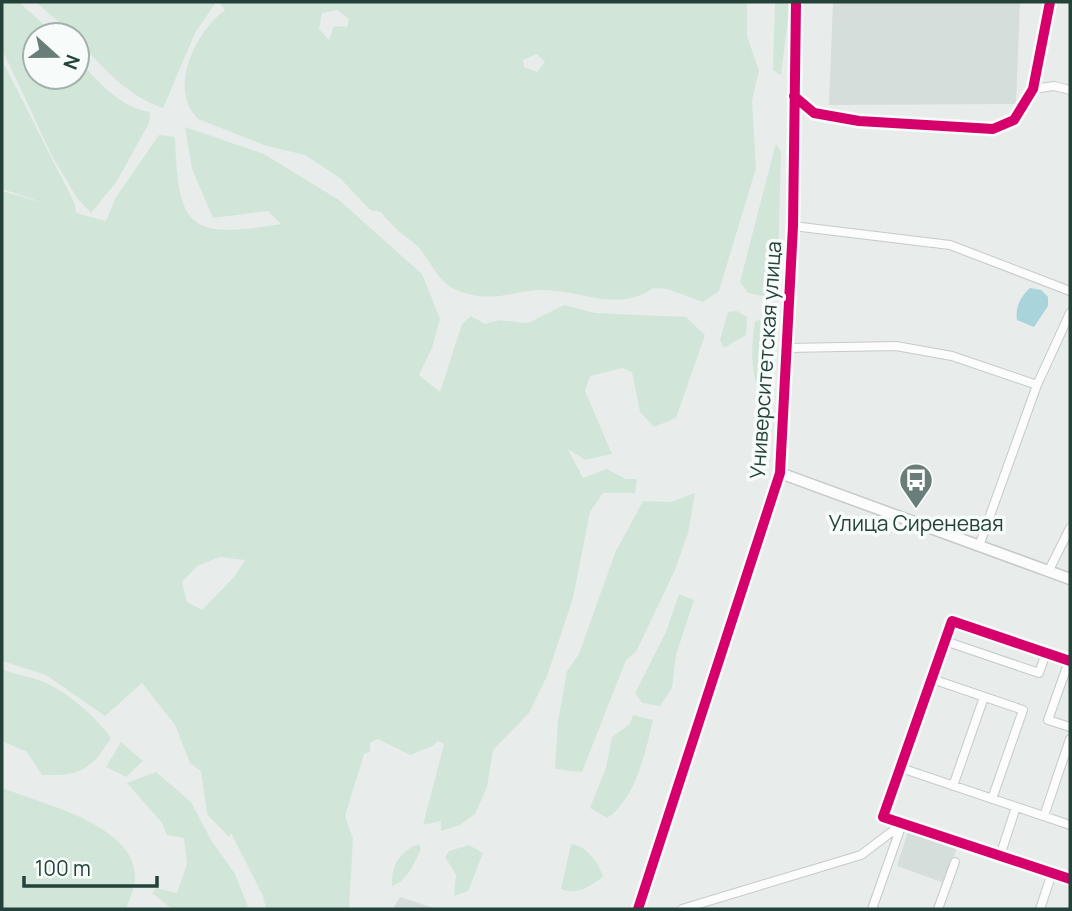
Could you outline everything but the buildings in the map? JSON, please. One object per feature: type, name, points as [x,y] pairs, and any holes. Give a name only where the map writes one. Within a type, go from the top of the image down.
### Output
[{"type":"street","name":"Университетская улица","points":[[638,909],[780,473],[793,226],[796,2]]},
{"type":"street","points":[[794,96],[814,113],[859,121],[993,129],[1014,120],[1033,89],[1050,2]]},
{"type":"street","points":[[1033,89],[1054,86],[1070,90]]},
{"type":"street","points":[[793,226],[950,245],[1070,290]]},
{"type":"street","points":[[979,546],[1037,385],[1070,313]]},
{"type":"street","points":[[788,348],[896,346],[952,356],[1037,385]]},
{"type":"street","points":[[780,473],[1070,579]]},
{"type":"street","points":[[1048,572],[1070,528]]},
{"type":"street","points":[[1070,727],[1048,720],[1070,661],[952,621],[883,817],[1070,879]]},
{"type":"street","points":[[945,641],[1039,673],[1046,653]]},
{"type":"street","points":[[932,679],[1023,710],[992,799]]},
{"type":"street","points":[[954,786],[984,697]]},
{"type":"street","points":[[1044,816],[1070,739]]},
{"type":"street","points":[[901,768],[1070,825]]},
{"type":"street","points":[[1000,856],[1016,807]]},
{"type":"street","points":[[885,909],[872,907],[902,824]]},
{"type":"street","points":[[682,909],[861,855],[902,824]]},
{"type":"street","points":[[938,909],[955,862]]},
{"type":"street","points":[[1040,909],[1052,873]]},
{"type":"shaded area","points":[[833,2],[1020,2],[1016,104],[829,105]]},
{"type":"shaded area","points":[[908,831],[957,848],[944,883],[897,866]]},
{"type":"shaded area","points":[[400,897],[437,909],[393,909]]},
{"type":"green space","points":[[2,2],[19,2],[40,21],[21,21],[21,90],[2,49]]},
{"type":"green space","points":[[36,2],[216,2],[195,33],[163,108],[127,89],[91,55],[91,21],[57,21]]},
{"type":"green space","points":[[219,2],[747,2],[747,36],[759,71],[752,100],[756,168],[719,291],[703,302],[667,289],[653,288],[640,295],[612,300],[553,290],[480,296],[451,287],[416,245],[381,212],[370,210],[340,178],[305,155],[267,146],[198,119],[189,107],[185,77],[189,61],[204,32],[225,10]],"holes":[[[337,10],[349,19],[347,27],[334,26],[329,40],[319,29],[322,13]],[[537,54],[545,62],[537,72],[524,67],[523,60]]]},
{"type":"green space","points":[[775,2],[790,2],[781,75],[773,70]]},
{"type":"green space","points":[[2,60],[75,204],[76,213],[106,221],[116,197],[159,135],[175,137],[180,192],[186,209],[195,221],[208,228],[226,230],[281,224],[268,211],[213,218],[192,169],[185,127],[264,154],[339,200],[422,274],[440,319],[432,348],[419,375],[440,392],[462,324],[471,316],[485,324],[499,320],[528,323],[564,305],[595,313],[686,317],[705,335],[676,418],[654,427],[640,412],[632,372],[622,368],[590,376],[585,391],[612,454],[585,460],[568,449],[583,478],[607,469],[626,479],[637,479],[635,493],[603,493],[590,512],[573,598],[547,676],[529,713],[493,750],[487,787],[475,814],[460,825],[441,831],[441,821],[423,825],[444,744],[438,741],[433,746],[410,755],[378,739],[370,743],[370,752],[364,754],[345,816],[353,839],[349,909],[266,909],[263,896],[231,833],[229,837],[207,814],[201,771],[190,763],[175,725],[142,683],[105,716],[46,675],[2,661],[2,191],[50,205],[2,189]],"holes":[[[220,557],[245,560],[234,577],[202,610],[187,602],[182,582],[197,566]]]},
{"type":"green space","points":[[91,74],[128,105],[150,112],[149,123],[117,181],[91,213],[77,198],[52,156],[22,91],[91,91]]},
{"type":"green space","points":[[776,143],[781,152],[777,299],[748,293],[740,282]]},
{"type":"green space","points":[[737,311],[747,317],[746,335],[724,348],[720,340],[728,312]]},
{"type":"green space","points":[[766,319],[774,336],[770,383],[758,391],[752,348],[755,321]]},
{"type":"green space","points":[[695,493],[688,533],[675,570],[636,652],[626,660],[582,772],[555,769],[558,721],[567,671],[579,654],[615,553],[643,501],[671,502]]},
{"type":"green space","points":[[679,594],[694,600],[676,655],[672,688],[660,706],[642,703],[635,693],[666,632]]},
{"type":"green space","points":[[2,669],[44,682],[89,713],[111,738],[97,758],[75,772],[42,775],[27,752],[2,741]]},
{"type":"green space","points":[[633,715],[653,720],[647,747],[632,787],[617,810],[607,818],[590,808],[606,768],[612,737],[630,724]]},
{"type":"green space","points":[[121,742],[143,761],[126,777],[106,767]]},
{"type":"green space","points":[[156,772],[191,802],[211,840],[235,874],[249,909],[172,909],[152,893],[156,888],[177,893],[187,864],[184,838],[167,835],[162,823],[127,783]]},
{"type":"green space","points":[[2,788],[84,819],[104,830],[120,844],[131,860],[135,878],[126,909],[2,909]]},
{"type":"green space","points":[[419,844],[421,849],[410,871],[398,884],[392,886],[393,872],[398,860]]},
{"type":"green space","points":[[571,844],[582,848],[591,856],[603,877],[583,889],[567,891],[561,889]]},
{"type":"green space","points":[[469,845],[483,853],[468,891],[454,896],[456,875],[445,857],[449,851]]},
{"type":"water","points":[[1030,288],[1041,290],[1048,297],[1048,306],[1034,327],[1017,320],[1019,303]]},
{"type":"cycle path","points":[[638,909],[780,473],[793,226],[796,2]]},
{"type":"cycle path","points":[[794,96],[814,113],[859,121],[993,129],[1014,120],[1033,89],[1050,2]]},
{"type":"cycle path","points":[[1070,661],[952,621],[883,817],[1070,879]]},
{"type":"place","name":"Улица Сиреневая","points":[[916,510]]}]
